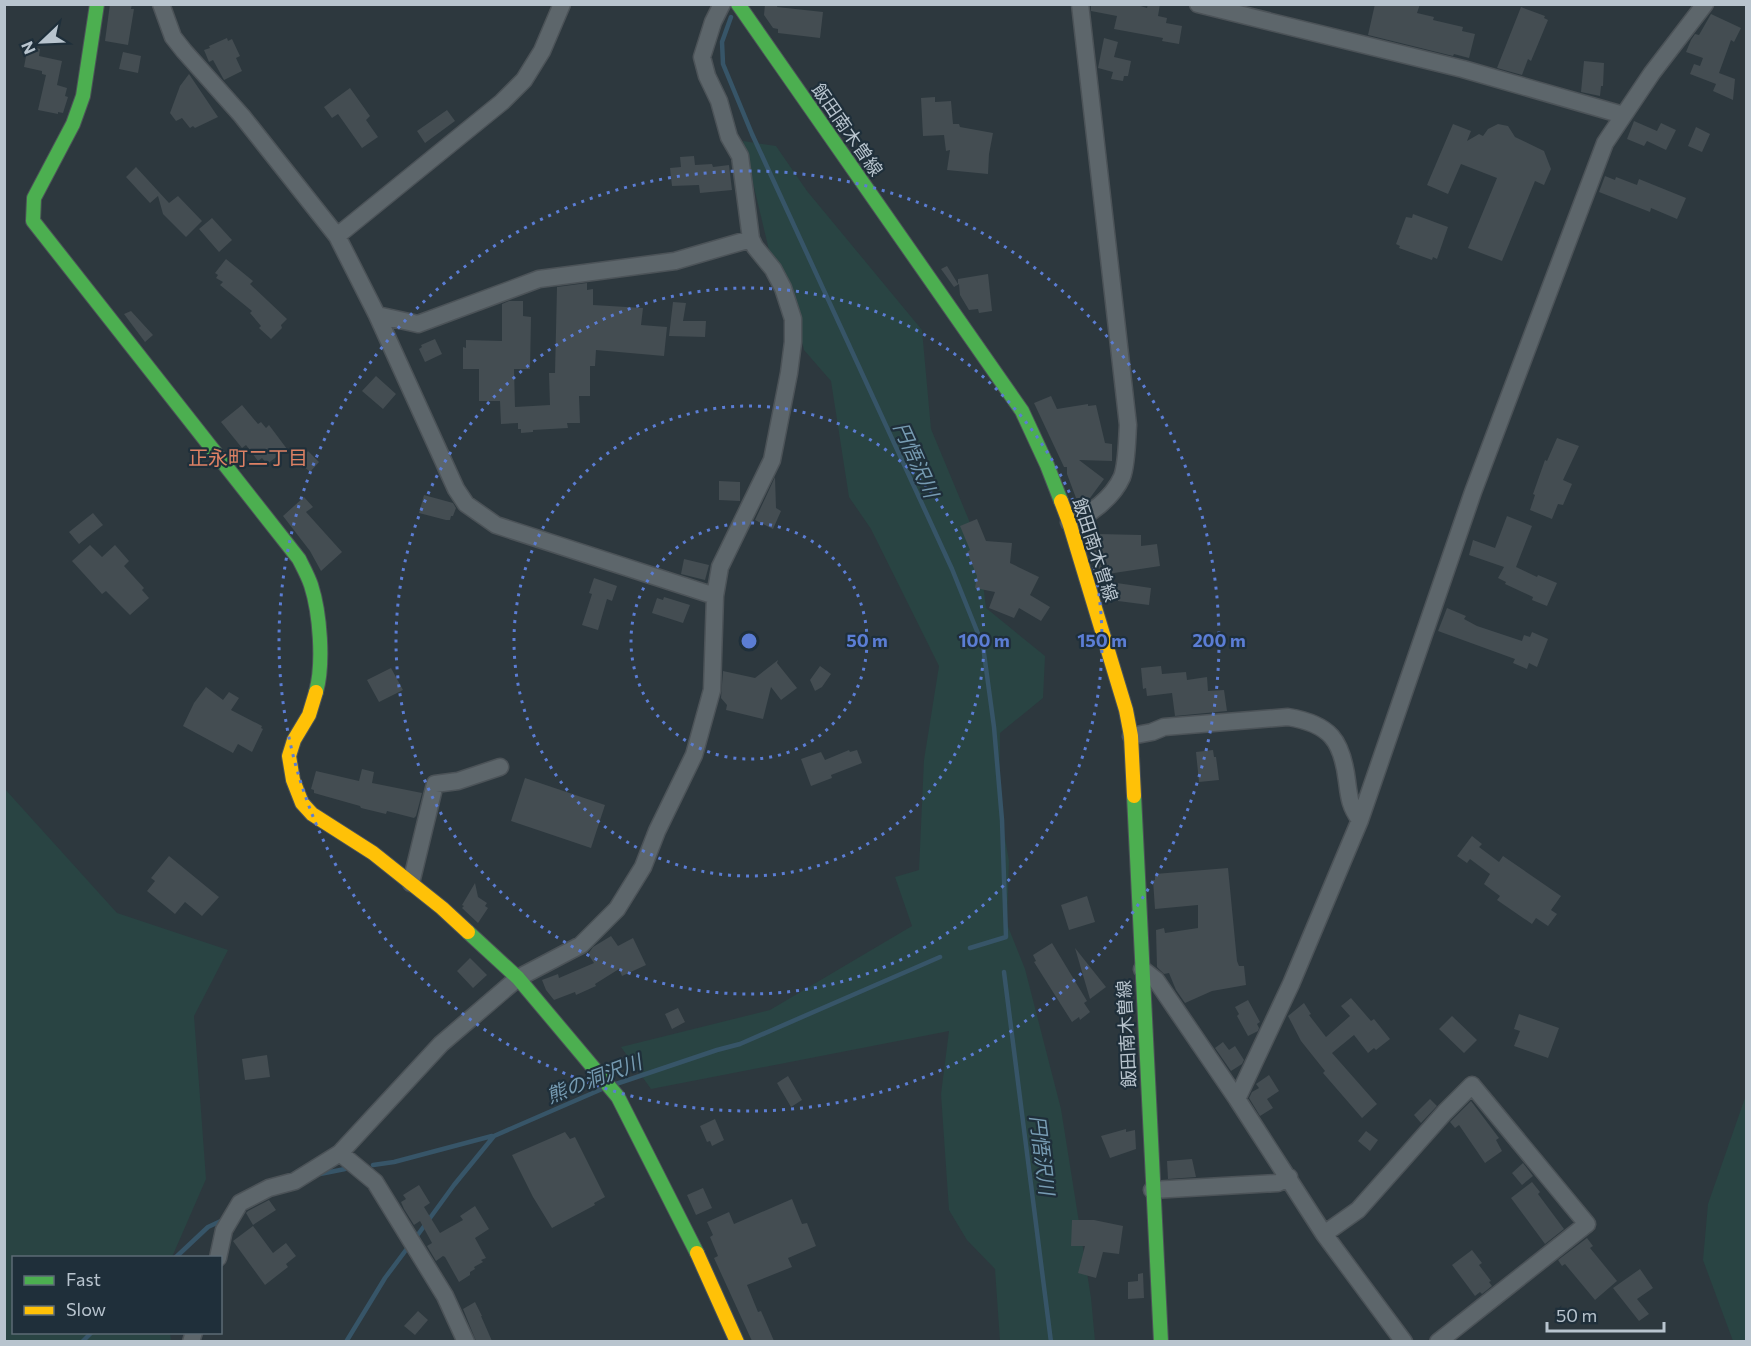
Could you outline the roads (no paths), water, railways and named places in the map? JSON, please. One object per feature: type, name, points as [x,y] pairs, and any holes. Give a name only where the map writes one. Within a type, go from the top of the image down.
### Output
[{"type":"street","points":[[97,4],[83,96],[73,124],[34,198],[33,221],[299,560],[311,584],[319,628],[319,681],[309,715],[294,740],[289,756],[293,780],[302,803],[312,814],[373,853],[442,908],[518,978],[618,1097],[707,1273],[737,1341]]},
{"type":"street","points":[[161,4],[173,37],[242,116],[337,236],[377,315],[456,489],[466,504],[496,525],[715,596]]},
{"type":"street","points":[[337,236],[502,102],[524,80],[542,51],[562,4]]},
{"type":"street","points":[[218,1256],[224,1230],[240,1203],[269,1188],[295,1181],[340,1153],[441,1044],[518,978],[581,945],[617,909],[643,867],[657,831],[694,755],[712,690],[715,596],[720,567],[772,460],[793,342],[793,319],[783,288],[773,269],[754,247],[751,239],[740,156],[729,137],[719,101],[707,76],[702,57],[713,22],[722,4]]},
{"type":"street","points":[[1069,522],[1078,520],[1098,506],[1114,489],[1122,476],[1128,425],[1080,4]]},
{"type":"street","points":[[1198,4],[1463,69],[1623,115]]},
{"type":"street","points":[[1238,1099],[1291,984],[1360,820],[1473,492],[1605,143],[1623,115],[1706,4]]},
{"type":"street","name":"飯田南木曽線","points":[[744,7],[1022,411],[1047,465],[1069,522],[1126,710],[1131,735],[1161,1341]]},
{"type":"street","points":[[377,315],[418,324],[540,279],[675,261],[751,239]]},
{"type":"street","points":[[1131,735],[1152,732],[1164,727],[1288,717],[1307,720],[1322,727],[1338,744],[1343,756],[1349,801],[1353,812],[1360,820]]},
{"type":"street","points":[[411,883],[435,784],[458,781],[500,767]]},
{"type":"street","points":[[1142,969],[1156,980],[1238,1099],[1324,1234],[1404,1341]]},
{"type":"street","points":[[1324,1234],[1358,1210],[1472,1085],[1587,1224],[1438,1341]]},
{"type":"street","points":[[340,1153],[375,1182],[446,1296],[466,1341]]},
{"type":"street","points":[[1152,1190],[1278,1183],[1289,1177]]},
{"type":"waterway","name":"円悟沢川","points":[[731,17],[722,42],[723,64],[752,134],[952,569],[983,646],[994,727],[1002,820],[1006,937],[970,948]]},
{"type":"waterway","name":"熊の洞沢川","points":[[616,1084],[740,1044],[940,957]]},
{"type":"waterway","name":"円悟沢川","points":[[1004,972],[1051,1342]]},
{"type":"waterway","name":"熊の洞沢川","points":[[414,1240],[454,1185],[494,1136],[602,1089]]},
{"type":"waterway","points":[[373,1165],[394,1162],[492,1136]]},
{"type":"waterway","points":[[320,1174],[345,1169]]},
{"type":"waterway","points":[[177,1256],[208,1227],[223,1220]]},
{"type":"waterway","name":"熊の洞沢川","points":[[346,1342],[385,1278],[409,1246]]},
{"type":"waterway","points":[[82,1342],[90,1334]]},
{"type":"district","name":"正永町二丁目","points":[[248,458]]}]
